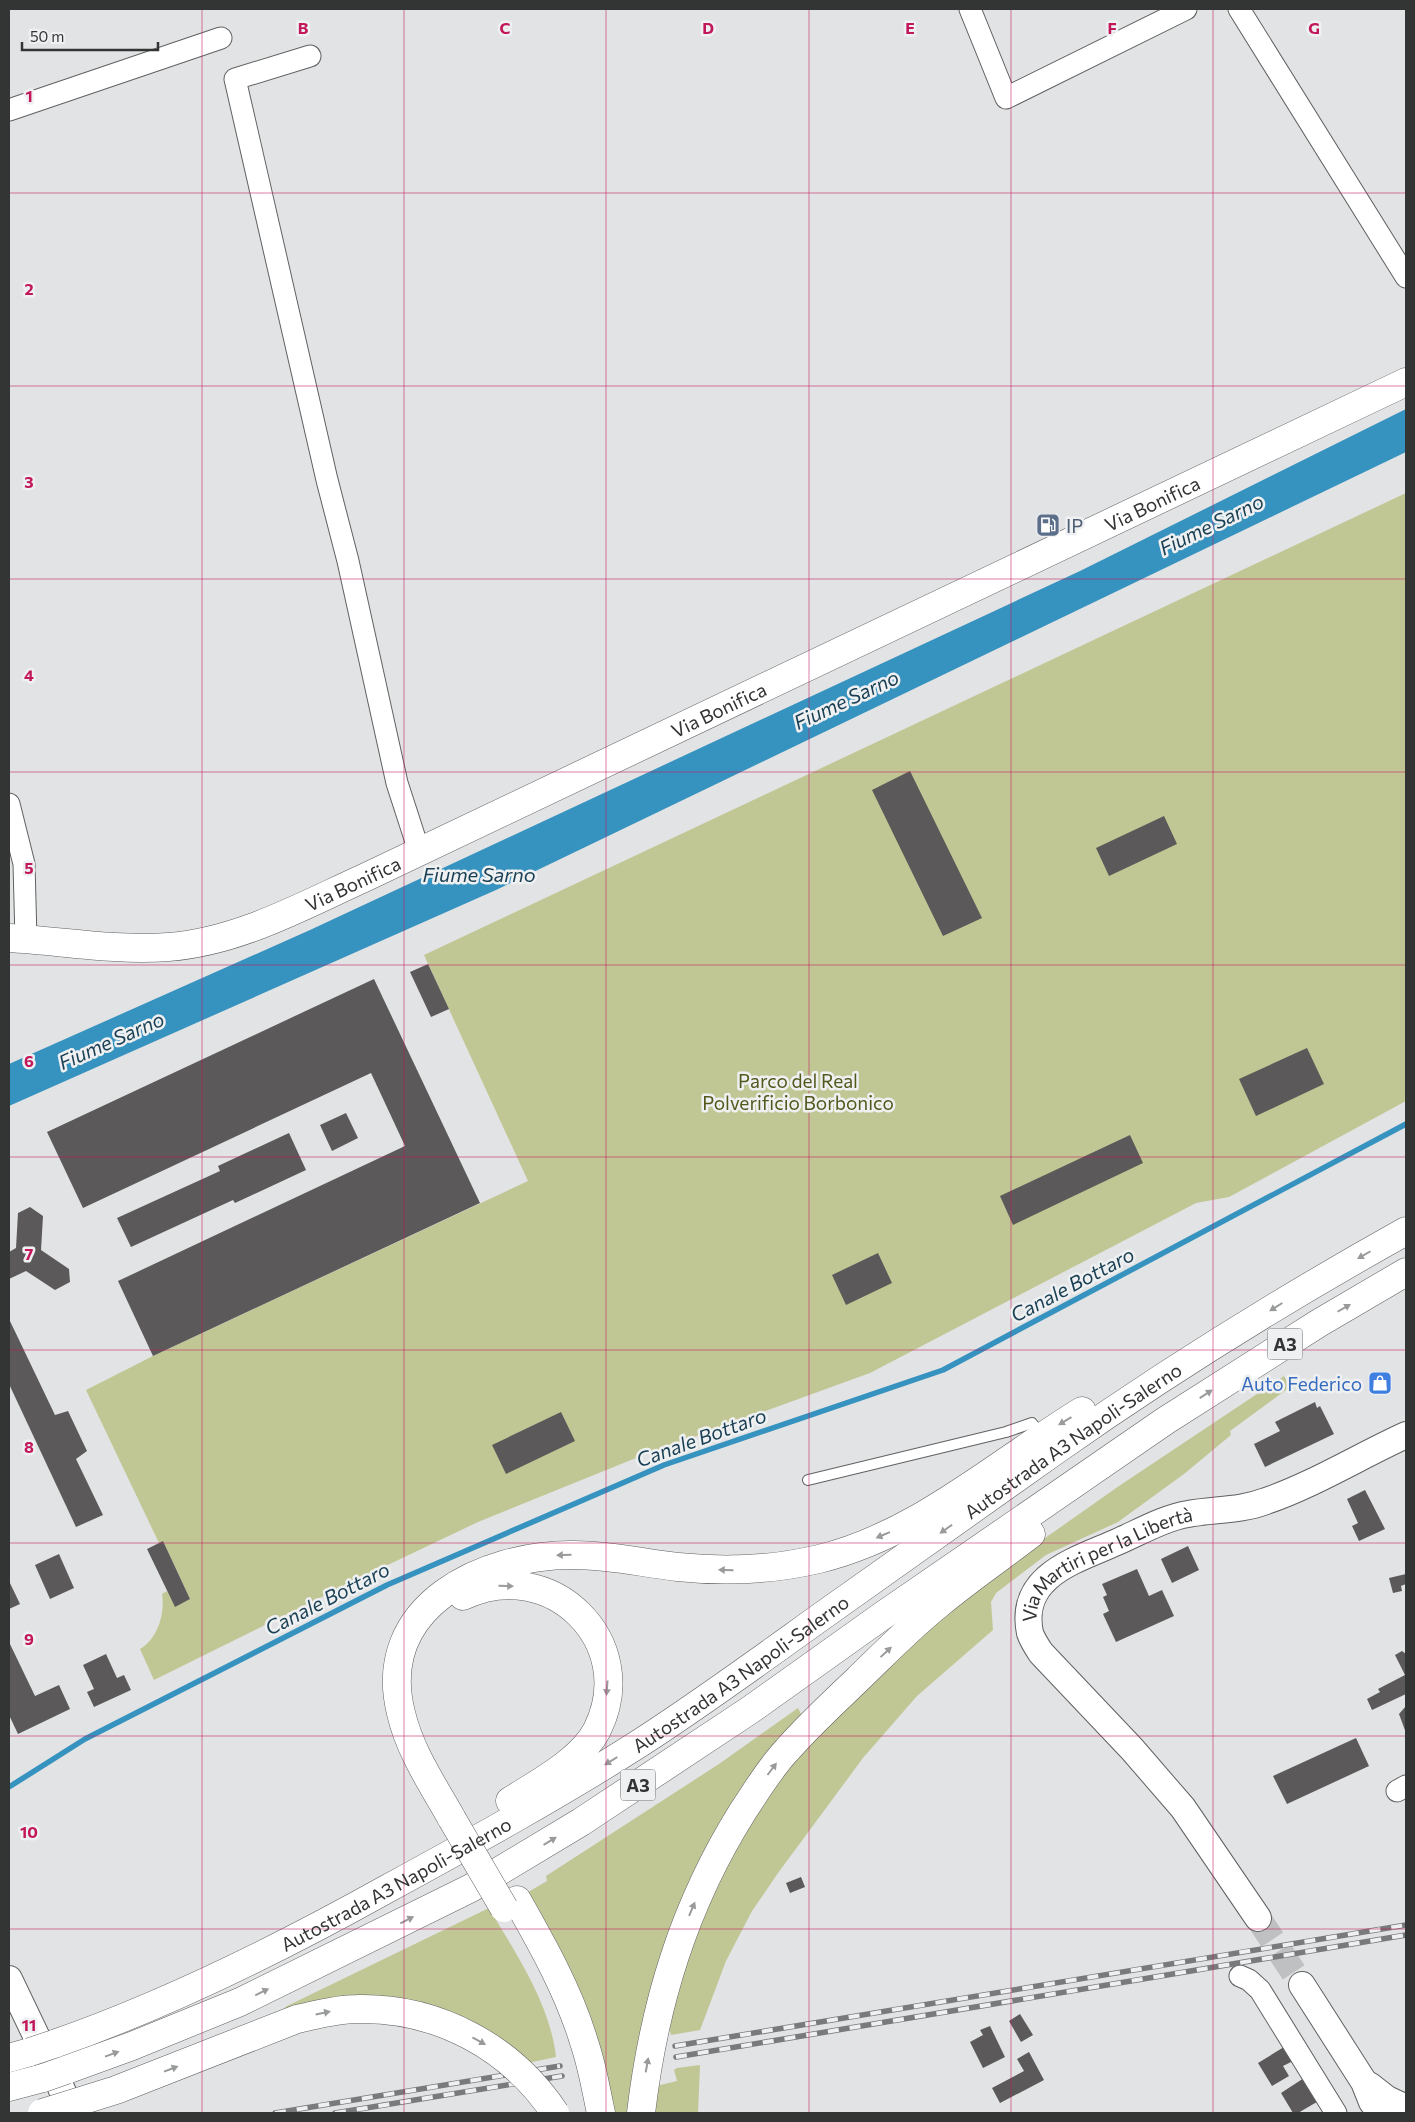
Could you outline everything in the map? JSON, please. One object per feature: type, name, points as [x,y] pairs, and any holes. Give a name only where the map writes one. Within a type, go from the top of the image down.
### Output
[{"type":"main road","name":"Via Bonifica","points":[[18,939],[128,948],[168,947],[194,944],[230,936],[260,924],[419,851],[1406,382]]},
{"type":"main road","name":"Autostrada A3 Napoli-Salerno","points":[[31,2051],[123,2018],[227,1972],[296,1938],[573,1785],[729,1683],[1060,1447],[1188,1362],[1318,1281],[1406,1231]]},
{"type":"main road","name":"Autostrada A3 Napoli-Salerno","points":[[9,2087],[54,2074],[132,2046],[240,2002],[479,1883],[581,1822],[750,1710],[882,1616],[1165,1421],[1319,1323],[1406,1272]]},
{"type":"main road","points":[[601,2113],[585,2043],[567,1996],[544,1948],[511,1904],[459,1815],[411,1746],[400,1712],[396,1680],[398,1659],[405,1640],[420,1614],[443,1593],[472,1576],[500,1565],[527,1558],[551,1555],[603,1557],[676,1566],[738,1570],[777,1567],[820,1559],[855,1548],[927,1514],[1082,1411],[1188,1362]]},
{"type":"main road","points":[[641,2113],[654,2028],[666,1980],[682,1931],[703,1883],[727,1837],[760,1784],[786,1750],[818,1717],[940,1602],[1074,1502],[1165,1421]]},
{"type":"main road","points":[[123,2018],[191,1974],[420,1852],[509,1802],[557,1771],[580,1751],[596,1731],[603,1714],[606,1705],[608,1676],[603,1650],[590,1626],[572,1606],[552,1594],[527,1587],[500,1586],[474,1591],[452,1602],[424,1634],[410,1666],[412,1706],[423,1738],[459,1815]]},
{"type":"main road","points":[[511,1904],[554,2002],[588,2113]]},
{"type":"main road","points":[[42,2113],[116,2090],[297,2019],[327,2012],[357,2009],[411,2014],[441,2022],[468,2034],[491,2047],[512,2063],[534,2085],[555,2113]]},
{"type":"street","points":[[970,9],[1006,98],[1186,9]]},
{"type":"street","points":[[1239,9],[1406,277]]},
{"type":"street","points":[[9,110],[221,38]]},
{"type":"street","points":[[310,56],[235,79],[327,480],[348,561],[397,783],[419,851]]},
{"type":"street","points":[[9,804],[24,864],[18,939]]},
{"type":"street","name":"Via Martiri per la Libertà","points":[[1258,1918],[1183,1808],[1132,1748],[1041,1653],[1030,1634],[1029,1612],[1033,1595],[1042,1582],[1068,1564],[1164,1522],[1187,1514],[1229,1511],[1267,1501],[1406,1435]]},
{"type":"street","points":[[1240,1976],[1249,1980],[1260,1990],[1336,2113]]},
{"type":"street","points":[[9,1980],[73,2113]]},
{"type":"street","points":[[1302,1985],[1364,2082],[1372,2102],[1383,2113]]},
{"type":"street","points":[[1364,2082],[1387,2099],[1406,2108]]},
{"type":"lane","points":[[808,1480],[1006,1432],[1032,1423],[1042,1436]]},
{"type":"green space","name":"Parco del Real Polverificio Borbonico","points":[[1406,493],[1406,1101],[1229,1197],[1196,1203],[870,1373],[631,1460],[478,1522],[154,1680],[140,1649],[151,1639],[159,1625],[163,1602],[162,1594],[167,1591],[175,1606],[190,1599],[163,1541],[159,1543],[86,1390],[153,1356],[528,1181],[424,955]]},
{"type":"green space","points":[[1284,1376],[1290,1387],[1230,1431],[1231,1435],[1184,1474],[1118,1522],[1046,1555],[996,1593],[991,1602],[993,1630],[917,1696],[863,1758],[752,1911],[726,1961],[700,2030],[671,2035],[669,2026],[685,1956],[727,1860],[784,1770],[813,1738],[967,1593],[1119,1486]]},
{"type":"green space","points":[[798,1708],[803,1718],[662,1964],[639,2040],[628,2113],[606,2113],[523,1895],[547,1881],[546,1876],[719,1764]]},
{"type":"green space","points":[[489,1908],[539,1998],[553,2037],[556,2057],[523,2064],[485,2034],[287,2012],[285,2007]]},
{"type":"green space","points":[[700,2065],[698,2113],[650,2113],[652,2087],[677,2081],[674,2070],[677,2068]]},
{"type":"water","name":"Fiume Sarno","points":[[1406,409],[1406,452],[496,890],[9,1106],[9,1064],[310,930],[1080,571]]},
{"type":"building","points":[[910,771],[982,918],[943,936],[872,790]]},
{"type":"building","points":[[1164,816],[1177,844],[1109,876],[1096,848]]},
{"type":"building","points":[[428,964],[449,1009],[431,1017],[410,972]]},
{"type":"building","points":[[374,979],[480,1203],[153,1356],[118,1281],[405,1146],[371,1073],[83,1208],[47,1132]]},
{"type":"building","points":[[1307,1048],[1324,1084],[1256,1116],[1239,1079]]},
{"type":"building","points":[[346,1113],[358,1138],[332,1151],[320,1125]]},
{"type":"building","points":[[289,1133],[306,1170],[235,1203],[233,1200],[131,1247],[117,1218],[220,1171],[218,1166]]},
{"type":"building","points":[[1130,1135],[1143,1163],[1013,1225],[1000,1196]]},
{"type":"building","points":[[30,1207],[43,1216],[41,1250],[69,1269],[70,1282],[55,1290],[26,1271],[9,1279],[9,1252],[16,1248],[18,1213]]},
{"type":"building","points":[[878,1253],[892,1283],[846,1305],[832,1275]]},
{"type":"building","points":[[9,1319],[55,1415],[68,1411],[87,1451],[76,1459],[103,1515],[76,1527],[9,1384]]},
{"type":"building","points":[[1315,1402],[1317,1408],[1320,1406],[1334,1434],[1265,1467],[1254,1444],[1280,1431],[1275,1422]]},
{"type":"building","points":[[561,1412],[575,1441],[506,1474],[492,1445]]},
{"type":"building","points":[[1365,1490],[1385,1529],[1359,1541],[1352,1526],[1358,1523],[1347,1499]]},
{"type":"building","points":[[163,1541],[190,1599],[175,1607],[147,1549]]},
{"type":"building","points":[[1188,1546],[1199,1570],[1172,1583],[1161,1559]]},
{"type":"building","points":[[59,1554],[74,1588],[50,1599],[35,1565]]},
{"type":"building","points":[[1137,1569],[1149,1596],[1162,1590],[1174,1616],[1116,1642],[1103,1614],[1109,1611],[1103,1597],[1107,1595],[1102,1584]]},
{"type":"building","points":[[1406,1574],[1406,1584],[1401,1586],[1402,1591],[1393,1593],[1389,1578]]},
{"type":"building","points":[[9,1581],[20,1604],[9,1609]]},
{"type":"building","points":[[9,1642],[35,1696],[59,1685],[70,1709],[18,1734],[9,1715]]},
{"type":"building","points":[[1402,1651],[1406,1654],[1406,1694],[1372,1710],[1367,1699],[1380,1692],[1378,1689],[1405,1675],[1395,1655]]},
{"type":"building","points":[[106,1654],[117,1678],[124,1675],[131,1690],[94,1707],[87,1692],[94,1689],[83,1665]]},
{"type":"building","points":[[1406,1706],[1406,1733],[1399,1714]]},
{"type":"building","points":[[1356,1738],[1369,1766],[1287,1804],[1273,1776]]},
{"type":"building","points":[[801,1877],[805,1887],[790,1893],[786,1883]]},
{"type":"building","points":[[1020,2014],[1033,2035],[1021,2042],[1009,2021]]},
{"type":"building","points":[[990,2026],[1005,2057],[983,2068],[970,2042],[983,2035],[980,2030]]},
{"type":"building","points":[[1284,2047],[1293,2061],[1283,2066],[1289,2076],[1272,2086],[1258,2063]]},
{"type":"building","points":[[1029,2052],[1044,2080],[1000,2103],[992,2088],[1024,2071],[1017,2059]]},
{"type":"building","points":[[1304,2078],[1322,2099],[1298,2113],[1293,2113],[1281,2093]]},
{"type":"waterway","name":"Canale Bottaro","points":[[9,1787],[85,1739],[387,1585],[664,1465],[943,1370],[1406,1124]]},
{"type":"tunnel","points":[[1258,1918],[1302,1985]]},
{"type":"railway","points":[[675,2046],[1406,1925]]},
{"type":"railway","points":[[676,2057],[1406,1935]]},
{"type":"railway","points":[[275,2113],[560,2066]]},
{"type":"railway","points":[[335,2113],[562,2076]]},
{"type":"place","name":"IP","points":[[1048,525]]},
{"type":"place","name":"Auto Federico","points":[[1380,1383]]}]
